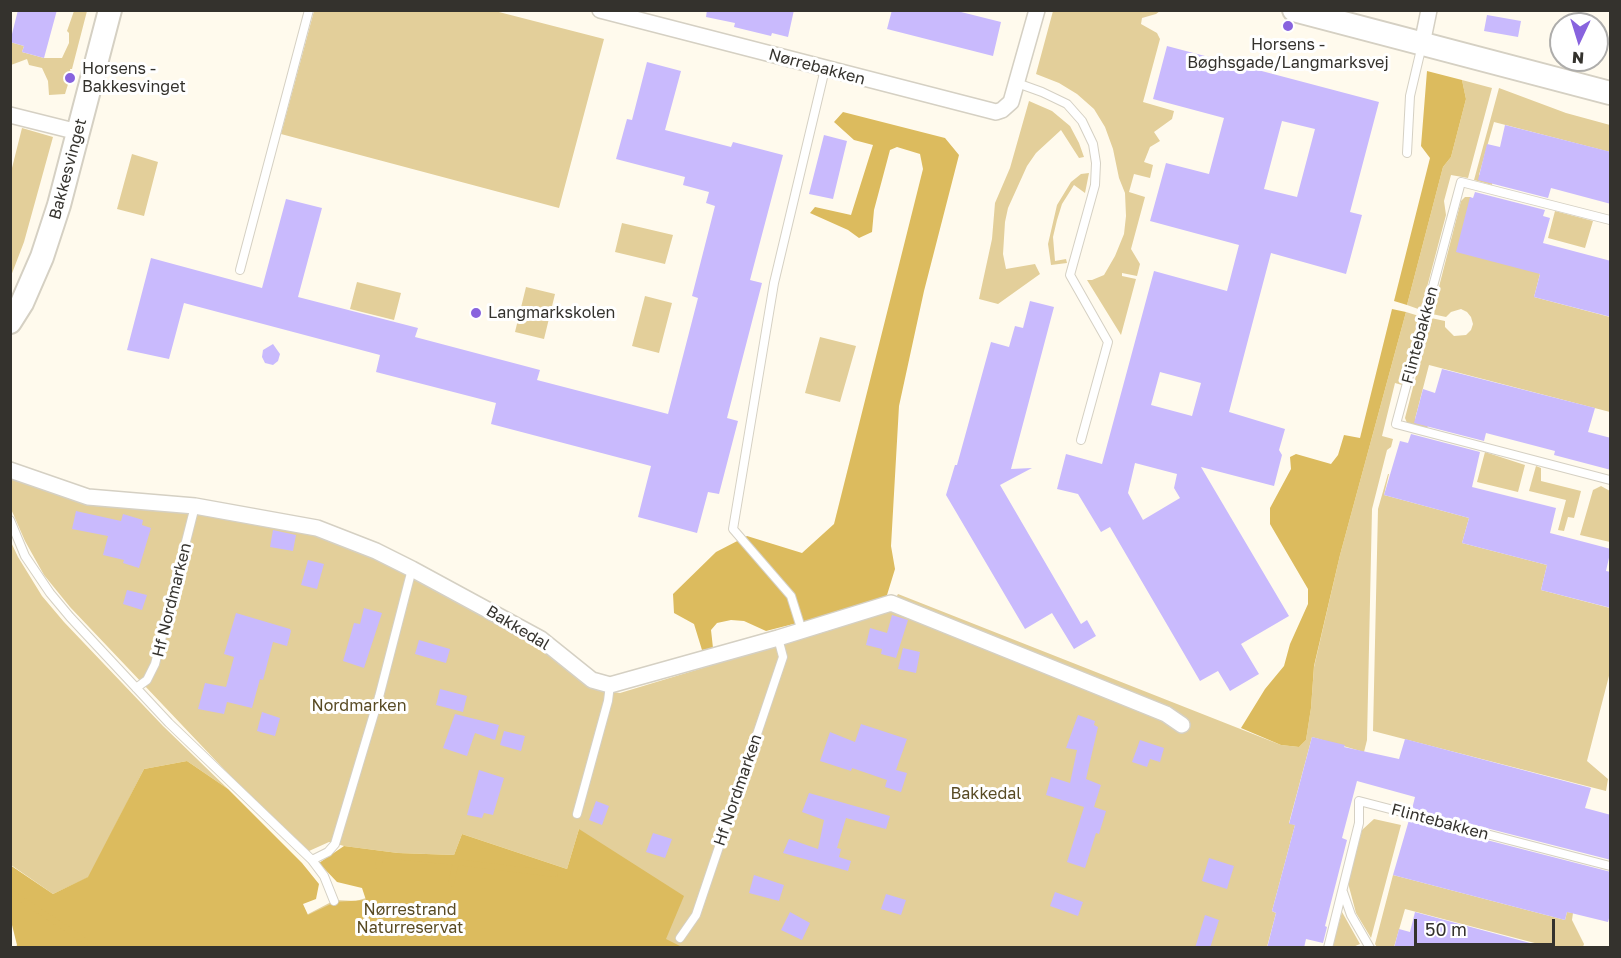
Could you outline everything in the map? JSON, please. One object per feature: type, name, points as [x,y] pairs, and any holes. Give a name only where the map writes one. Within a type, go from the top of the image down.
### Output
[{"type":"street","name":"Bakkesvinget","points":[[10,322],[22,303],[42,256],[59,205],[110,10]]},
{"type":"street","name":"Nørrebakken","points":[[600,10],[996,112],[1011,102],[1036,10]]},
{"type":"street","points":[[1294,10],[1611,93]]},
{"type":"street","points":[[1422,44],[1429,10]]},
{"type":"street","points":[[10,115],[78,132]]},
{"type":"street","name":"Bakkedal","points":[[10,470],[88,496],[195,506],[316,528],[376,551],[412,569],[541,639],[592,680],[610,685]]},
{"type":"street","points":[[610,685],[802,631],[891,603],[1166,714],[1182,725]]},
{"type":"lane","points":[[240,270],[309,10]]},
{"type":"lane","points":[[1407,153],[1410,96],[1422,44]]},
{"type":"lane","points":[[802,631],[790,596],[733,529],[774,283],[825,69]]},
{"type":"lane","points":[[1017,83],[1067,104],[1082,121],[1092,144],[1096,163],[1095,185],[1070,275],[1108,342],[1081,440]]},
{"type":"lane","name":"Flintebakken","points":[[1611,220],[1461,182],[1396,423],[1611,480]]},
{"type":"lane","name":"Hf Nordmarken","points":[[136,688],[147,680],[155,664],[195,506]]},
{"type":"lane","points":[[10,520],[26,556],[50,593],[169,723],[312,860],[324,876],[334,901]]},
{"type":"lane","points":[[312,860],[328,852],[335,844],[341,828],[379,698],[412,569]]},
{"type":"lane","name":"Hf Nordmarken","points":[[680,938],[696,915],[783,657],[778,638]]},
{"type":"lane","points":[[577,814],[610,685]]},
{"type":"lane","name":"Flintebakken","points":[[1328,948],[1359,823],[1359,801],[1611,866]]},
{"type":"lane","points":[[1342,890],[1351,915],[1370,948]]},
{"type":"green space","points":[[74,11],[87,11],[72,69],[70,69],[71,74],[67,73],[66,80],[69,81],[65,94],[49,95],[48,81],[42,68],[29,65],[27,59],[11,65],[10,42],[24,46],[22,52],[44,58],[62,58],[69,43],[67,31]]},
{"type":"green space","points":[[314,11],[495,11],[604,39],[559,208],[281,134]]},
{"type":"green space","points":[[1053,11],[1160,11],[1142,18],[1141,24],[1157,33],[1160,39],[1143,102],[1174,111],[1172,119],[1154,132],[1160,141],[1150,147],[1144,162],[1153,165],[1150,178],[1134,174],[1129,192],[1145,197],[1131,249],[1140,264],[1137,276],[1122,273],[1122,276],[1136,279],[1121,335],[1087,280],[1104,275],[1115,256],[1124,234],[1125,193],[1105,127],[1094,109],[1077,94],[1059,83],[1036,74]]},
{"type":"green space","points":[[1462,80],[1492,88],[1468,178],[1451,175],[1444,201],[1446,215],[1421,310],[1407,305],[1443,167],[1451,157],[1466,99]]},
{"type":"green space","points":[[1499,88],[1566,113],[1610,125],[1610,152],[1494,122],[1479,175],[1493,179],[1492,185],[1474,180]]},
{"type":"green space","points":[[1029,101],[1052,111],[1070,126],[1084,157],[1079,158],[1061,130],[1036,153],[1027,166],[1008,208],[1003,254],[1006,269],[1035,264],[1040,274],[998,304],[979,299],[992,239],[995,203],[1010,168]]},
{"type":"green space","points":[[22,128],[53,137],[24,242],[11,276],[11,172]]},
{"type":"green space","points":[[132,154],[158,162],[144,216],[117,209]]},
{"type":"green space","points":[[1089,173],[1085,193],[1074,185],[1062,204],[1057,220],[1053,237],[1055,261],[1066,259],[1067,263],[1051,265],[1048,244],[1057,205],[1071,182],[1081,174]]},
{"type":"green space","points":[[1465,197],[1470,197],[1540,274],[1534,297],[1610,317],[1610,412],[1429,365],[1415,419],[1429,423],[1427,428],[1407,423],[1405,418],[1431,318],[1445,321],[1445,327],[1454,336],[1466,335],[1473,324],[1467,312],[1461,309],[1451,312],[1446,317],[1432,314],[1461,201]]},
{"type":"green space","points":[[1555,211],[1593,221],[1585,248],[1548,238]]},
{"type":"green space","points":[[622,223],[673,235],[665,264],[615,252]]},
{"type":"green space","points":[[357,282],[401,293],[394,320],[350,309]]},
{"type":"green space","points":[[526,287],[555,294],[544,339],[515,332]]},
{"type":"green space","points":[[645,296],[672,303],[659,353],[632,346]]},
{"type":"green space","points":[[1406,312],[1419,316],[1402,385],[1395,383],[1382,436],[1393,439],[1391,447],[1387,450],[1372,509],[1367,740],[1364,752],[1312,737],[1289,823],[1295,825],[1272,911],[1276,913],[1267,947],[248,947],[335,900],[356,901],[393,890],[607,911],[579,829],[567,869],[462,834],[454,855],[398,853],[329,842],[309,851],[237,783],[70,607],[44,575],[11,509],[10,475],[307,533],[363,553],[537,643],[589,688],[620,693],[888,612],[898,594],[1281,745],[1299,747],[1306,740],[1314,667],[1340,555]]},
{"type":"green space","points":[[820,337],[856,346],[840,402],[805,393]]},
{"type":"green space","points":[[1485,452],[1525,465],[1518,492],[1477,482]]},
{"type":"green space","points":[[1536,466],[1541,468],[1541,481],[1581,491],[1574,518],[1568,517],[1564,531],[1558,530],[1566,500],[1529,491]]},
{"type":"green space","points":[[1388,474],[1384,495],[1469,518],[1462,543],[1547,565],[1541,590],[1610,608],[1610,672],[1587,761],[1608,779],[1606,791],[1373,731],[1378,509]]},
{"type":"green space","points":[[1601,486],[1610,491],[1610,542],[1580,535],[1593,490]]},
{"type":"green space","points":[[10,540],[42,596],[64,622],[163,726],[228,789],[187,761],[144,769],[89,877],[53,894],[11,865]]},
{"type":"green space","points":[[1374,819],[1401,825],[1371,938],[1356,913],[1348,883],[1362,830]]},
{"type":"green space","points":[[1393,875],[1565,920],[1567,912],[1573,913],[1572,920],[1584,944],[1583,947],[1550,947],[1405,909],[1394,947],[1377,947],[1375,944]]},
{"type":"green space","points":[[1342,912],[1360,944],[1353,947],[1332,947]]},
{"type":"shaded area","points":[[1427,71],[1462,80],[1466,99],[1451,157],[1443,167],[1407,305],[1394,301],[1430,158],[1421,146]]},
{"type":"shaded area","points":[[843,112],[945,138],[959,155],[924,291],[899,406],[891,546],[895,569],[887,595],[879,602],[766,631],[744,621],[731,620],[717,623],[711,630],[713,648],[702,650],[694,624],[674,613],[673,594],[716,552],[747,536],[802,553],[834,524],[923,169],[920,154],[897,147],[890,150],[874,210],[872,232],[859,238],[848,230],[810,213],[815,207],[851,215],[873,145],[854,140],[834,122]]},
{"type":"shaded area","points":[[1392,309],[1406,312],[1340,555],[1314,666],[1306,740],[1299,747],[1281,745],[1241,728],[1265,689],[1284,666],[1290,644],[1308,604],[1308,589],[1270,524],[1270,508],[1291,469],[1290,457],[1296,454],[1331,464],[1338,455],[1344,435],[1360,438]]},
{"type":"shaded area","points":[[187,761],[228,789],[302,863],[319,884],[316,899],[303,904],[308,915],[335,902],[366,900],[362,888],[337,882],[319,863],[344,846],[398,853],[454,855],[462,834],[567,869],[579,829],[684,896],[666,939],[682,947],[16,947],[11,921],[10,865],[53,894],[88,877],[144,769]]},
{"type":"building","points":[[18,10],[57,10],[44,58],[22,52],[24,46],[10,42]]},
{"type":"building","points":[[707,10],[794,10],[788,37],[772,33],[771,36],[734,27],[735,23],[706,17]]},
{"type":"building","points":[[892,10],[953,10],[1001,22],[993,56],[887,29]]},
{"type":"building","points":[[1487,15],[1521,21],[1518,37],[1484,31]]},
{"type":"building","points":[[1167,46],[1379,102],[1350,212],[1362,215],[1346,274],[1271,253],[1229,412],[1285,429],[1279,450],[1282,455],[1274,486],[1201,467],[1289,616],[1241,644],[1259,674],[1230,691],[1218,671],[1200,681],[1110,527],[1101,532],[1078,494],[1057,489],[1066,454],[1102,464],[1154,271],[1227,291],[1239,245],[1150,221],[1166,163],[1209,174],[1224,118],[1153,99]],"holes":[[[1282,121],[1315,129],[1297,197],[1264,189]],[[1160,372],[1201,383],[1192,416],[1151,405]],[[1135,463],[1177,474],[1174,488],[1180,498],[1143,520],[1128,493]]]},
{"type":"building","points":[[647,62],[681,71],[665,130],[731,147],[733,142],[783,155],[750,280],[762,283],[727,418],[738,421],[719,494],[708,492],[697,533],[638,517],[651,466],[491,424],[496,403],[376,372],[380,355],[184,303],[169,359],[127,350],[151,258],[262,288],[286,199],[322,208],[298,297],[418,328],[415,337],[540,370],[537,380],[668,414],[698,298],[692,296],[715,206],[706,203],[709,192],[683,185],[685,177],[616,159],[627,119],[632,120]]},
{"type":"building","points":[[1505,125],[1611,152],[1611,204],[1551,188],[1548,198],[1478,180],[1487,144],[1500,147]]},
{"type":"building","points":[[824,135],[847,141],[833,199],[809,194]]},
{"type":"building","points":[[1475,192],[1545,210],[1543,216],[1550,218],[1543,243],[1611,261],[1611,317],[1534,297],[1540,274],[1456,252],[1470,197],[1473,198]]},
{"type":"building","points":[[1030,301],[1054,307],[1011,469],[1032,468],[1000,485],[1081,624],[1087,620],[1096,636],[1074,649],[1052,613],[1025,629],[946,495],[955,465],[957,465],[991,342],[1009,347],[1015,326],[1023,328]]},
{"type":"building","points":[[273,344],[280,354],[278,361],[273,365],[265,363],[262,357],[263,350]]},
{"type":"building","points":[[1442,369],[1595,408],[1588,432],[1611,438],[1611,470],[1554,455],[1555,451],[1486,433],[1484,441],[1414,423],[1423,389],[1435,393]]},
{"type":"building","points":[[1411,434],[1480,452],[1472,487],[1556,508],[1550,533],[1611,549],[1606,571],[1611,572],[1611,608],[1541,590],[1547,565],[1462,543],[1469,518],[1384,495],[1400,441],[1408,443]]},
{"type":"building","points":[[76,511],[121,521],[123,514],[143,520],[142,525],[151,528],[139,568],[123,563],[124,560],[103,555],[108,536],[72,529]]},
{"type":"building","points":[[273,530],[296,535],[293,551],[270,547]]},
{"type":"building","points":[[308,560],[324,564],[317,589],[301,585]]},
{"type":"building","points":[[127,590],[147,595],[142,610],[123,604]]},
{"type":"building","points":[[364,608],[382,613],[364,668],[343,661],[354,623],[360,624]]},
{"type":"building","points":[[236,613],[290,629],[287,646],[273,642],[263,680],[260,679],[252,708],[227,702],[224,714],[198,709],[205,683],[226,687],[234,657],[224,654]]},
{"type":"building","points":[[892,615],[908,620],[896,658],[881,654],[882,649],[866,645],[870,628],[887,633]]},
{"type":"building","points":[[419,640],[450,649],[446,663],[415,654]]},
{"type":"building","points":[[903,648],[920,652],[916,673],[898,669]]},
{"type":"building","points":[[440,689],[467,696],[463,712],[436,705]]},
{"type":"building","points":[[262,712],[280,718],[275,736],[257,731]]},
{"type":"building","points":[[455,714],[499,725],[495,740],[475,733],[467,756],[443,748]]},
{"type":"building","points":[[1078,715],[1095,721],[1094,725],[1098,727],[1086,779],[1101,785],[1094,807],[1106,811],[1085,868],[1067,862],[1084,807],[1046,795],[1051,777],[1070,783],[1077,750],[1066,748]]},
{"type":"building","points":[[861,724],[907,739],[896,770],[907,773],[901,792],[885,787],[887,780],[852,768],[851,771],[820,761],[830,732],[855,742]]},
{"type":"building","points":[[504,731],[525,736],[521,751],[500,745]]},
{"type":"building","points":[[1312,737],[1345,745],[1344,747],[1399,759],[1405,739],[1591,788],[1585,808],[1611,815],[1611,860],[1412,809],[1415,797],[1357,781],[1342,838],[1347,840],[1325,926],[1327,927],[1323,943],[1306,939],[1304,948],[1267,948],[1276,913],[1272,911],[1295,825],[1289,824]]},
{"type":"building","points":[[1140,740],[1164,748],[1160,762],[1150,759],[1147,767],[1132,762]]},
{"type":"building","points":[[479,770],[504,778],[493,815],[484,813],[482,818],[467,815]]},
{"type":"building","points":[[809,793],[890,816],[886,829],[846,818],[837,848],[841,849],[839,857],[851,861],[848,871],[783,853],[789,839],[818,849],[824,820],[802,812]]},
{"type":"building","points":[[596,801],[609,806],[602,825],[589,820]]},
{"type":"building","points":[[1409,820],[1611,872],[1611,911],[1608,922],[1567,912],[1565,920],[1393,875]]},
{"type":"building","points":[[653,833],[672,839],[665,858],[646,852]]},
{"type":"building","points":[[1209,858],[1234,866],[1227,889],[1202,881]]},
{"type":"building","points":[[754,875],[784,885],[779,901],[749,893]]},
{"type":"building","points":[[1055,892],[1083,902],[1078,916],[1050,906]]},
{"type":"building","points":[[886,894],[906,900],[901,915],[881,909]]},
{"type":"building","points":[[790,912],[810,923],[802,940],[781,930]]},
{"type":"building","points":[[1415,912],[1530,943],[1529,948],[1394,948],[1399,929],[1410,932]]},
{"type":"building","points":[[1205,915],[1219,920],[1210,948],[1195,948]]},
{"type":"waterway","points":[[378,866],[381,855],[456,862],[451,884]]},
{"type":"waterway","points":[[456,862],[555,874]]},
{"type":"waterway","points":[[10,892],[96,948]]},
{"type":"place","name":"Horsens - Bøghsgade/Langmarksvej","points":[[1288,26]]},
{"type":"place","name":"Horsens - Bakkesvinget","points":[[70,78]]},
{"type":"place","name":"Langmarkskolen","points":[[476,313]]},
{"type":"park label","name":"Nordmarken","points":[[359,706]]},
{"type":"park label","name":"Nørrestrand Naturreservat","points":[[410,919]]}]
